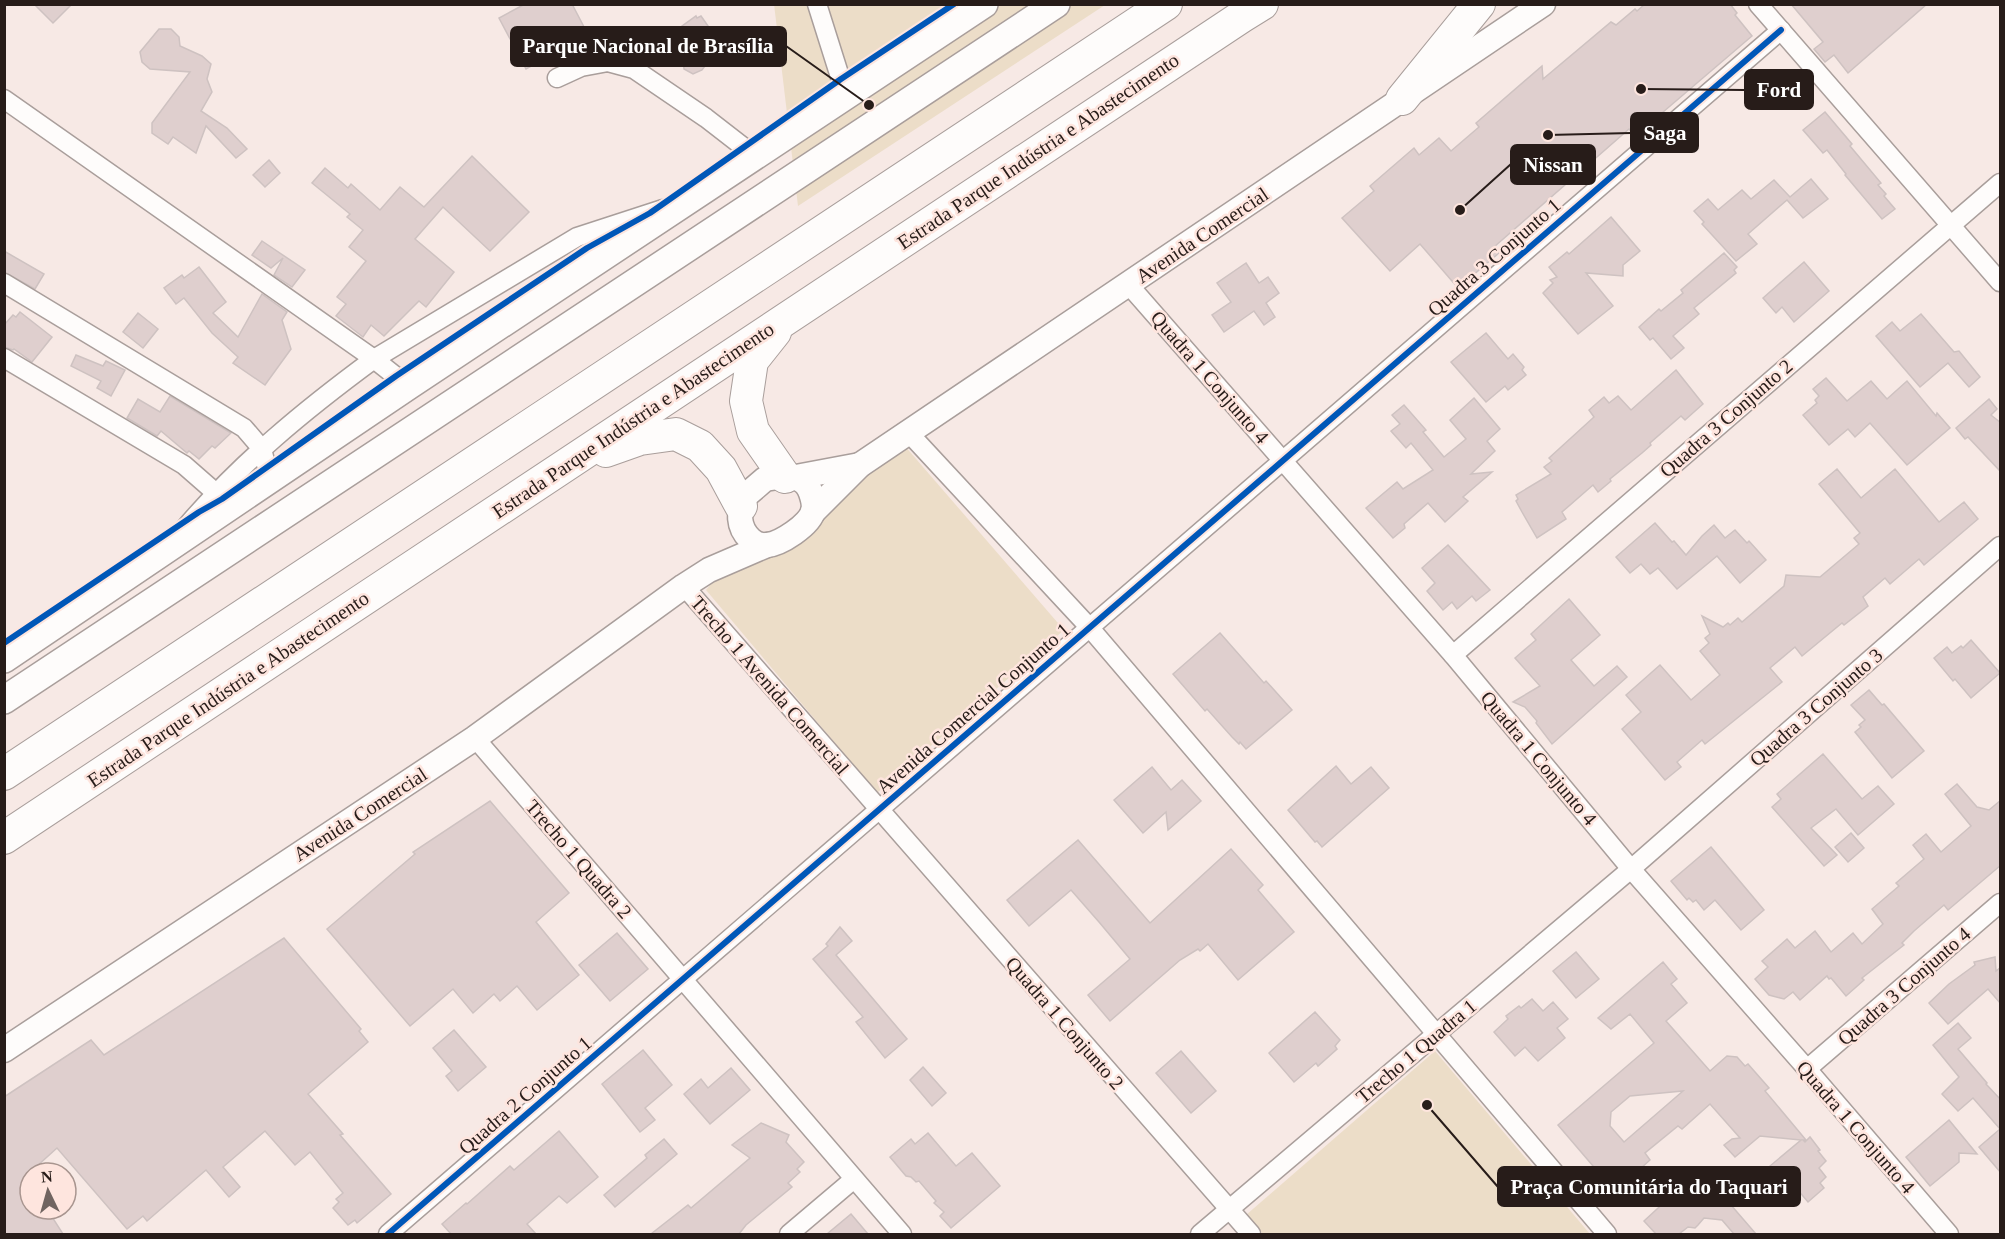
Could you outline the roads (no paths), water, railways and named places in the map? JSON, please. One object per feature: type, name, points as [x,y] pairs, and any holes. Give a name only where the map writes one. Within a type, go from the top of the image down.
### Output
[{"type":"highway","points":[[4,774],[1166,4]]},
{"type":"highway","name":"Estrada Parque Indústria e Abastecimento","points":[[4,838],[1262,4]]},
{"type":"highway","points":[[1402,99],[1479,4]]},
{"type":"highway","points":[[786,318],[752,361],[746,401],[753,431],[790,477]]},
{"type":"highway","points":[[561,467],[640,439],[676,434],[700,446],[721,469],[740,514]]},
{"type":"main road","points":[[4,659],[166,550],[223,500],[270,480],[984,4]]},
{"type":"main road","points":[[4,700],[1056,4]]},
{"type":"street","points":[[817,4],[846,96]]},
{"type":"street","name":"Avenida Comercial","points":[[813,512],[860,465],[1543,4]]},
{"type":"street","points":[[1758,4],[2001,282]]},
{"type":"street","name":"Quadra 3 Conjunto 1","points":[[1284,460],[1781,30]]},
{"type":"street","points":[[557,78],[581,67],[608,62],[634,69],[755,156]]},
{"type":"street","points":[[4,99],[374,359],[408,386]]},
{"type":"street","name":"Quadra 3 Conjunto 2","points":[[1453,655],[1950,224],[2001,183]]},
{"type":"street","points":[[4,358],[184,465],[223,500],[262,449],[374,359],[577,237],[688,201]]},
{"type":"street","points":[[4,283],[244,428],[262,449],[270,480]]},
{"type":"street","name":"Quadra 1 Conjunto 4","points":[[1128,284],[1453,655],[1631,869],[1948,1234]]},
{"type":"street","points":[[908,432],[1090,628],[1606,1234]]},
{"type":"street","name":"Avenida Comercial Conjunto 1","points":[[683,980],[1284,460]]},
{"type":"street","name":"Avenida Comercial","points":[[790,477],[860,465]]},
{"type":"street","points":[[790,477],[808,485],[813,501],[813,512],[808,521],[794,533],[767,545],[755,543],[744,532],[740,514],[744,497],[765,479],[790,477]]},
{"type":"street","name":"Avenida Comercial","points":[[710,570],[726,546],[740,514]]},
{"type":"street","name":"Avenida Comercial","points":[[4,1050],[475,738],[684,586],[710,570],[767,545]]},
{"type":"street","name":"Quadra 3 Conjunto 3","points":[[1631,869],[2001,546]]},
{"type":"street","name":"Trecho 1 Avenida Comercial","points":[[684,586],[880,810]]},
{"type":"street","name":"Trecho 1 Quadra 2","points":[[475,738],[902,1234]]},
{"type":"street","name":"Quadra 1 Conjunto 2","points":[[880,810],[1251,1234]]},
{"type":"street","name":"Trecho 1 Quadra 1","points":[[1200,1234],[1631,869]]},
{"type":"street","name":"Quadra 3 Conjunto 4","points":[[1807,1069],[2001,903]]},
{"type":"street","name":"Quadra 2 Conjunto 1","points":[[388,1234],[683,980]]},
{"type":"street","points":[[789,1234],[854,1179]]},
{"type":"place","name":"Ford","points":[[1641,89]]},
{"type":"place","name":"Parque Nacional de Brasília","points":[[869,105]]},
{"type":"place","name":"Saga","points":[[1548,135]]},
{"type":"place","name":"Nissan","points":[[1460,210]]},
{"type":"place","name":"Praça Comunitária do Taquari","points":[[1427,1105]]}]
